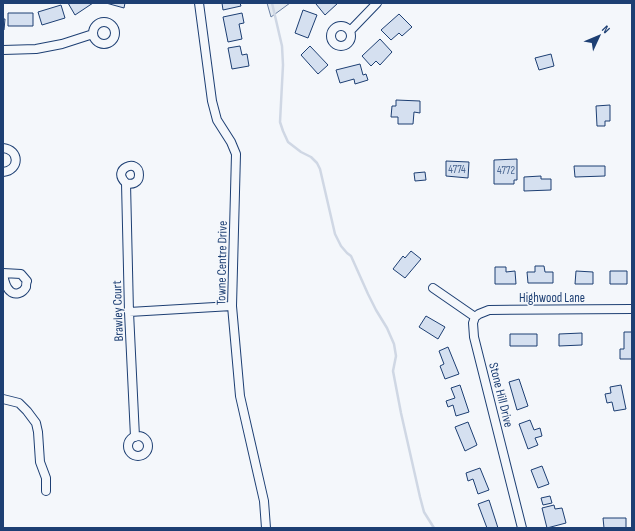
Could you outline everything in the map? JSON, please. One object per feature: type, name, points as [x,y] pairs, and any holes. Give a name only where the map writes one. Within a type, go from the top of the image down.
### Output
[{"type":"street","name":"Towne Centre Drive","points":[[199,3],[212,101],[217,120],[231,142],[236,154],[232,306],[240,396],[264,501],[266,528]]},
{"type":"street","points":[[350,31],[377,3]]},
{"type":"street","points":[[3,50],[36,49],[62,44],[93,34]]},
{"type":"street","points":[[3,148],[12,151],[16,159],[16,163],[11,170],[3,172]]},
{"type":"street","name":"Brawley Court","points":[[126,183],[129,312],[135,437]]},
{"type":"street","points":[[433,288],[475,317]]},
{"type":"street","points":[[129,312],[232,306]]},
{"type":"street","name":"Highwood Lane","points":[[475,317],[489,310],[632,309]]},
{"type":"street","name":"Stone Hill Drive","points":[[475,317],[473,323],[474,337],[522,528]]},
{"type":"street","points":[[3,399],[19,403],[28,411],[36,423],[40,462],[46,478],[46,491]]},
{"type":"shaded area","points":[[267,3],[290,3],[271,17]]},
{"type":"building","points":[[68,3],[93,3],[75,15]]},
{"type":"building","points":[[106,3],[125,3],[124,8]]},
{"type":"building","points":[[222,3],[240,3],[241,6],[223,10]]},
{"type":"building","points":[[338,3],[325,15],[316,4]]},
{"type":"building","points":[[61,5],[65,18],[42,25],[38,12]]},
{"type":"building","points":[[303,10],[317,15],[308,38],[295,33]]},
{"type":"building","points":[[8,13],[33,13],[33,26],[8,26]]},
{"type":"building","points":[[242,13],[244,23],[239,24],[242,39],[228,42],[223,17]]},
{"type":"building","points":[[399,14],[412,27],[402,36],[399,33],[391,40],[381,30]]},
{"type":"building","points":[[3,19],[5,19],[4,30],[3,30]]},
{"type":"building","points":[[380,39],[392,52],[380,65],[376,61],[371,66],[362,56]]},
{"type":"building","points":[[240,46],[242,55],[247,54],[249,66],[232,69],[228,48]]},
{"type":"building","points":[[310,46],[328,65],[318,74],[301,55]]},
{"type":"building","points":[[551,54],[554,66],[539,70],[535,58]]},
{"type":"building","points":[[360,64],[363,75],[366,74],[368,80],[355,84],[354,79],[340,83],[336,70]]},
{"type":"building","points":[[396,100],[420,101],[420,113],[414,112],[413,124],[398,124],[398,117],[391,117],[392,106],[396,106]]},
{"type":"building","points":[[610,105],[610,121],[605,121],[605,126],[597,126],[596,106]]},
{"type":"building","points":[[517,159],[517,180],[514,180],[514,184],[494,184],[494,160]]},
{"type":"building","points":[[446,161],[469,162],[468,178],[446,176]]},
{"type":"building","points":[[574,166],[605,166],[605,176],[575,177]]},
{"type":"building","points":[[425,172],[426,180],[415,181],[414,173]]},
{"type":"building","points":[[541,176],[541,179],[551,179],[551,190],[524,191],[524,177]]},
{"type":"building","points":[[411,251],[421,259],[405,278],[393,269],[403,256],[405,258]]},
{"type":"building","points":[[535,266],[544,266],[545,272],[553,272],[553,283],[528,283],[527,272],[535,272]]},
{"type":"building","points":[[495,267],[506,267],[506,272],[515,271],[516,284],[495,284]]},
{"type":"building","points":[[576,271],[593,272],[593,284],[575,284]]},
{"type":"building","points":[[610,271],[627,271],[627,284],[610,284]]},
{"type":"building","points":[[426,316],[445,327],[438,339],[419,327]]},
{"type":"building","points":[[624,332],[632,332],[632,359],[620,359],[620,349],[624,349]]},
{"type":"building","points":[[582,333],[582,345],[559,346],[559,334]]},
{"type":"building","points":[[510,334],[537,334],[537,346],[510,346]]},
{"type":"building","points":[[448,347],[459,374],[445,379],[440,366],[444,364],[439,351]]},
{"type":"building","points":[[519,379],[528,406],[517,410],[509,382]]},
{"type":"building","points":[[460,385],[469,412],[456,416],[453,405],[448,407],[446,401],[455,398],[451,388]]},
{"type":"building","points":[[621,385],[626,409],[614,411],[612,402],[607,403],[605,394],[611,393],[610,387]]},
{"type":"building","points":[[530,420],[534,430],[540,428],[542,436],[535,438],[538,445],[528,449],[519,424]]},
{"type":"building","points":[[468,422],[477,445],[465,451],[455,427]]},
{"type":"building","points":[[542,466],[549,484],[538,488],[531,470]]},
{"type":"building","points":[[480,468],[489,490],[478,494],[473,479],[468,481],[466,473]]},
{"type":"building","points":[[550,496],[552,503],[543,505],[541,498]]},
{"type":"building","points":[[489,500],[498,528],[487,528],[478,504]]},
{"type":"building","points":[[554,505],[555,509],[562,508],[566,523],[547,528],[542,508]]},
{"type":"building","points":[[603,518],[626,518],[626,528],[604,528]]},
{"type":"waterway","points":[[272,3],[282,46],[283,65],[280,122],[288,142],[301,152],[311,157],[317,163],[320,169],[335,234],[341,246],[351,256],[368,294],[394,344],[396,356],[393,371],[401,413],[424,512],[434,528]]}]
